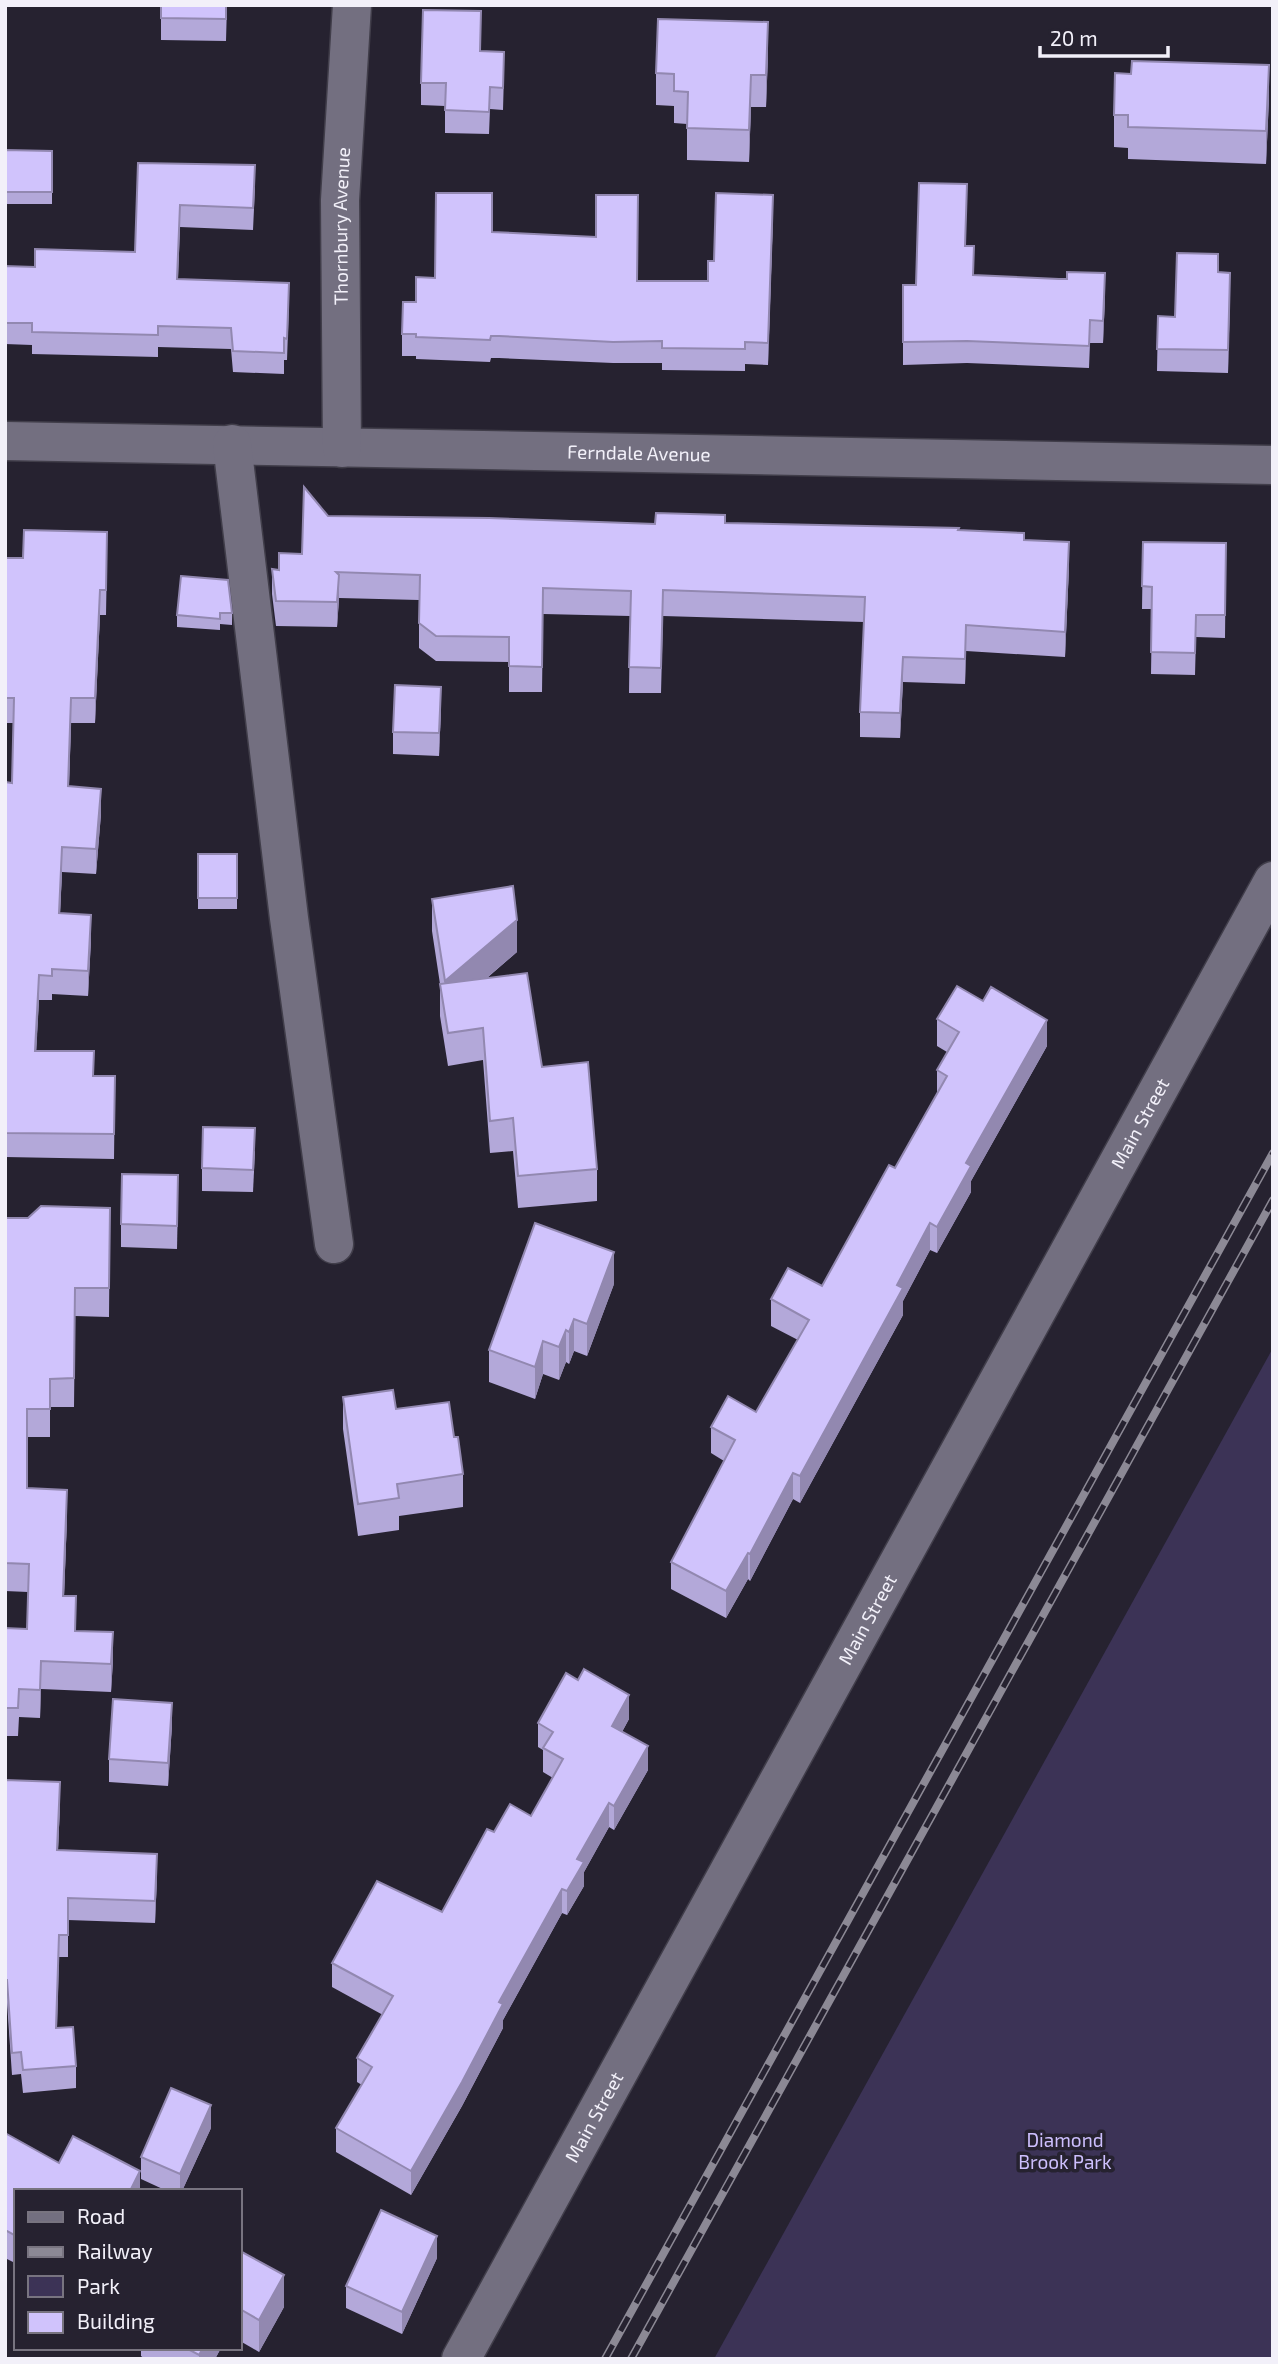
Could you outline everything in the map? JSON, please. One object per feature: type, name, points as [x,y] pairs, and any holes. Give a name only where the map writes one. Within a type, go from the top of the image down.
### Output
[{"type":"street","name":"Thornbury Avenue","points":[[342,448],[340,200],[352,5]]},
{"type":"street","name":"Ferndale Avenue","points":[[5,441],[1273,465]]},
{"type":"street","points":[[232,444],[289,918],[334,1244]]},
{"type":"street","name":"Main Street","points":[[461,2359],[1273,881]]},
{"type":"green space","name":"Diamond Brook Park","points":[[1273,1348],[1273,2359],[714,2359]]},
{"type":"building","points":[[161,5],[226,5],[226,19],[161,18]]},
{"type":"building","points":[[423,10],[481,11],[480,51],[504,52],[503,88],[490,87],[489,112],[445,110],[446,83],[421,83]]},
{"type":"building","points":[[658,19],[768,22],[766,75],[751,75],[749,130],[687,128],[688,92],[674,91],[674,74],[656,73]]},
{"type":"building","points":[[1132,61],[1269,65],[1266,131],[1128,127],[1128,115],[1114,115],[1115,73],[1131,74]]},
{"type":"building","points":[[5,150],[52,151],[52,192],[5,192]]},
{"type":"building","points":[[138,163],[255,165],[253,208],[180,205],[177,279],[289,283],[284,353],[233,351],[231,328],[158,326],[158,335],[32,332],[32,323],[5,323],[5,266],[35,267],[35,249],[135,252]]},
{"type":"building","points":[[919,183],[967,184],[965,246],[974,246],[973,275],[1067,279],[1067,272],[1105,273],[1103,321],[1090,320],[1089,346],[967,341],[903,342],[903,285],[916,285]]},
{"type":"building","points":[[436,193],[492,193],[492,232],[596,237],[596,195],[638,195],[637,281],[708,281],[708,261],[714,261],[716,193],[773,195],[768,343],[745,342],[745,349],[662,348],[662,341],[613,342],[499,336],[491,336],[490,340],[402,334],[403,302],[416,302],[416,277],[435,278]]},
{"type":"building","points":[[1177,253],[1218,254],[1218,272],[1230,273],[1228,350],[1157,349],[1158,316],[1175,317]]},
{"type":"building","points":[[304,487],[328,516],[655,524],[656,513],[725,515],[725,523],[959,528],[958,530],[1024,533],[1024,540],[1069,542],[1065,632],[966,625],[965,659],[903,657],[900,713],[860,712],[865,597],[663,590],[661,668],[629,667],[631,591],[543,588],[542,667],[509,666],[509,637],[436,636],[419,623],[420,575],[336,572],[339,575],[337,602],[276,601],[272,569],[279,570],[279,553],[302,554]]},
{"type":"building","points":[[24,530],[107,532],[106,590],[100,590],[95,698],[71,698],[68,786],[101,789],[96,849],[62,847],[59,913],[91,915],[88,971],[52,969],[52,976],[39,975],[35,1051],[94,1051],[93,1076],[115,1076],[114,1134],[5,1133],[5,782],[12,783],[14,698],[5,698],[6,558],[23,558]]},
{"type":"building","points":[[1143,542],[1226,543],[1225,615],[1196,615],[1195,653],[1151,652],[1152,587],[1142,586]]},
{"type":"building","points":[[181,576],[228,580],[232,613],[220,613],[220,619],[177,615]]},
{"type":"building","points":[[395,685],[441,687],[439,733],[393,732]]},
{"type":"building","points":[[198,854],[237,854],[237,898],[198,898]]},
{"type":"building","points":[[513,886],[517,920],[445,981],[432,899]]},
{"type":"building","points":[[527,973],[542,1067],[588,1062],[597,1169],[518,1176],[513,1118],[490,1121],[483,1028],[448,1033],[440,984]]},
{"type":"building","points":[[957,986],[983,1001],[991,987],[1047,1020],[966,1163],[971,1166],[937,1227],[930,1223],[897,1285],[903,1288],[800,1476],[793,1473],[750,1554],[748,1553],[726,1591],[671,1562],[735,1440],[711,1427],[728,1396],[756,1412],[809,1320],[771,1299],[788,1268],[822,1286],[889,1165],[895,1168],[947,1076],[937,1070],[959,1032],[937,1019]]},
{"type":"building","points":[[203,1127],[255,1128],[253,1170],[202,1168]]},
{"type":"building","points":[[122,1174],[178,1175],[177,1226],[121,1224]]},
{"type":"building","points":[[41,1206],[110,1208],[109,1288],[75,1288],[74,1378],[50,1379],[50,1409],[27,1409],[27,1488],[67,1490],[63,1596],[76,1596],[75,1631],[113,1632],[111,1664],[41,1661],[40,1690],[19,1689],[18,1708],[5,1708],[5,1628],[27,1629],[29,1564],[5,1563],[5,1218],[28,1218]]},
{"type":"building","points":[[535,1223],[614,1252],[587,1324],[574,1319],[559,1347],[543,1341],[535,1367],[489,1350]]},
{"type":"building","points":[[393,1390],[396,1409],[449,1402],[454,1437],[458,1437],[463,1474],[397,1484],[399,1498],[358,1504],[343,1397]]},
{"type":"building","points":[[584,1669],[629,1695],[612,1726],[648,1746],[614,1806],[609,1803],[577,1859],[584,1862],[567,1891],[562,1889],[499,2002],[503,2004],[462,2082],[411,2171],[336,2128],[372,2067],[357,2058],[393,1996],[332,1963],[377,1881],[442,1912],[487,1829],[494,1832],[510,1804],[531,1816],[563,1759],[543,1748],[553,1732],[538,1723],[566,1673],[578,1680]]},
{"type":"building","points":[[113,1699],[172,1703],[168,1763],[109,1759]]},
{"type":"building","points":[[5,1780],[60,1782],[57,1850],[157,1854],[155,1901],[68,1898],[68,1935],[59,1935],[56,2028],[73,2027],[76,2066],[23,2070],[21,2052],[12,2053],[5,1980]]},
{"type":"building","points":[[171,2088],[211,2105],[180,2174],[141,2157]]},
{"type":"building","points":[[5,2133],[59,2163],[73,2136],[140,2171],[131,2189],[14,2189],[14,2235],[5,2230]]},
{"type":"building","points":[[381,2210],[437,2236],[402,2312],[346,2286]]},
{"type":"building","points":[[242,2252],[284,2275],[259,2320],[242,2310]]},
{"type":"railway","points":[[605,2359],[1273,1153]]},
{"type":"railway","points":[[631,2359],[1273,1200]]}]
